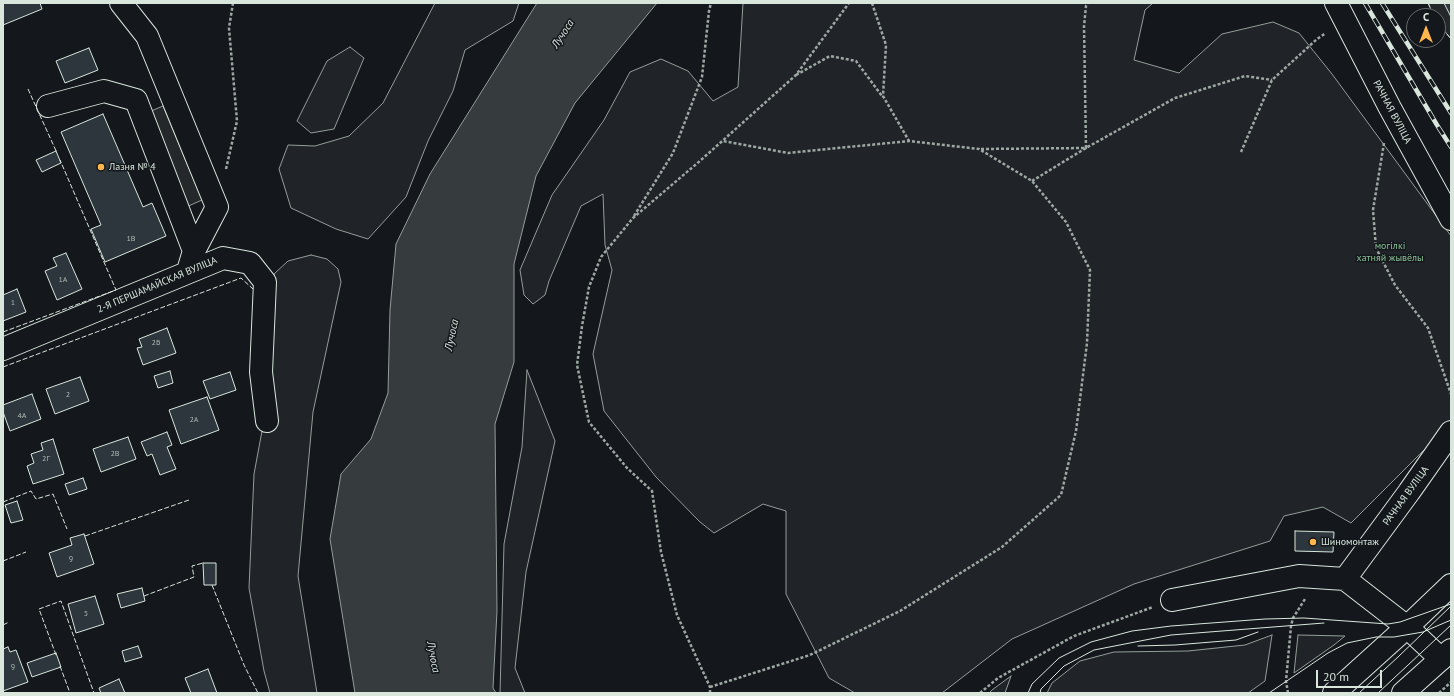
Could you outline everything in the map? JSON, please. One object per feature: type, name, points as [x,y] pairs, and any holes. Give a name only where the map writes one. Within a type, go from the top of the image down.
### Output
[{"type":"street","points":[[121,3],[147,36],[217,207],[191,261]]},
{"type":"street","name":"РАЧНАЯ ВУЛІЦА","points":[[1341,12],[1390,108],[1451,219]]},
{"type":"street","points":[[48,106],[104,91],[136,100],[191,261]]},
{"type":"street","name":"2-Я ПЕРШАМАЙСКАЯ ВУЛІЦА","points":[[3,349],[191,261],[223,258],[250,263],[265,282],[261,372],[267,421]]},
{"type":"street","name":"РАЧНАЯ ВУЛІЦА","points":[[1345,579],[1451,432]]},
{"type":"street","points":[[1172,600],[1299,576],[1345,579],[1406,628],[1446,655],[1403,693]]},
{"type":"street","points":[[1334,693],[1451,585]]},
{"type":"path","points":[[225,171],[237,121],[229,28],[233,3]]},
{"type":"path","points":[[710,693],[710,687],[677,615],[661,552],[652,491],[627,468],[589,422],[577,365],[582,326],[592,281],[601,257],[633,218],[672,153],[702,77],[711,3]]},
{"type":"path","points":[[633,218],[723,141],[796,75],[849,3]]},
{"type":"path","points":[[872,3],[886,45],[883,96]]},
{"type":"path","points":[[1086,148],[1084,26],[1086,6],[1088,3]]},
{"type":"path","points":[[1241,152],[1272,80],[1317,38],[1341,12]]},
{"type":"path","points":[[796,75],[830,56],[856,60],[883,96],[909,142]]},
{"type":"path","points":[[1032,181],[1086,148],[1175,98],[1245,76],[1272,80]]},
{"type":"path","points":[[1390,108],[1373,210],[1376,248],[1395,285],[1428,328],[1451,394]]},
{"type":"path","points":[[723,141],[788,153],[909,142],[979,149],[1086,148]]},
{"type":"path","points":[[710,687],[810,655],[900,611],[1002,546],[1061,495],[1076,431],[1087,343],[1090,270],[1066,222],[1032,181],[979,149]]},
{"type":"path","points":[[1288,693],[1286,681],[1291,626],[1317,577]]},
{"type":"path","points":[[980,693],[998,678],[1074,636],[1172,600]]},
{"type":"path","points":[[1440,693],[1451,682]]},
{"type":"green space","points":[[435,3],[519,3],[513,21],[465,50],[453,91],[428,141],[406,197],[368,239],[336,229],[291,208],[279,169],[288,145],[315,146],[349,136],[383,103]]},
{"type":"green space","name":"могілкі хатняй жывёлы","points":[[743,3],[1153,3],[1145,10],[1134,60],[1179,73],[1222,34],[1273,22],[1299,33],[1332,74],[1451,236],[1451,423],[1351,523],[1323,507],[1284,516],[1270,541],[1134,584],[1012,639],[942,693],[855,693],[829,678],[786,594],[786,511],[763,504],[714,533],[700,522],[656,477],[604,411],[593,354],[612,270],[605,245],[603,194],[581,206],[549,281],[545,295],[533,304],[524,295],[520,270],[552,195],[604,120],[630,72],[661,59],[688,71],[713,101],[738,87]]},
{"type":"green space","points":[[350,47],[364,58],[334,129],[311,133],[297,121],[327,61]]},
{"type":"green space","points":[[311,255],[327,259],[338,269],[341,282],[313,412],[298,576],[317,693],[270,693],[264,671],[249,588],[254,474],[272,377],[274,274],[288,261]]},
{"type":"green space","points":[[527,370],[555,441],[526,572],[515,668],[525,693],[500,693],[504,544],[522,447]]},
{"type":"green space","points":[[1272,635],[1265,681],[1248,693],[1047,693],[1052,683],[1080,661],[1114,652],[1188,651],[1245,645]]},
{"type":"green space","points":[[1298,635],[1345,636],[1294,673]]},
{"type":"green space","points":[[1011,676],[1005,693],[989,693],[992,690]]},
{"type":"shaded area","points":[[1428,3],[1451,3],[1451,39],[1446,33],[1446,8],[1430,8]]},
{"type":"shaded area","points":[[163,106],[202,200],[184,208],[144,114]]},
{"type":"water","name":"Лучоса","points":[[537,3],[657,3],[575,103],[536,176],[514,264],[514,362],[495,424],[497,611],[493,688],[496,693],[355,693],[330,539],[341,474],[371,439],[388,393],[390,310],[396,244],[430,174]]},
{"type":"building","points":[[3,3],[40,3],[42,9],[3,25]]},
{"type":"building","points":[[1444,3],[1451,3],[1451,17]]},
{"type":"building","points":[[89,48],[98,70],[65,83],[56,61]]},
{"type":"building","name":"Лазня № 4","points":[[103,114],[143,207],[152,203],[166,236],[105,262],[91,229],[101,225],[61,132]]},
{"type":"building","points":[[56,151],[61,163],[42,172],[36,160]]},
{"type":"building","points":[[66,253],[82,289],[57,300],[45,271],[57,266],[53,258]]},
{"type":"building","points":[[17,289],[26,312],[3,321],[3,295]]},
{"type":"building","points":[[167,328],[176,353],[143,365],[137,348],[142,347],[139,339]]},
{"type":"building","points":[[170,371],[173,383],[158,388],[154,376]]},
{"type":"building","points":[[230,372],[236,390],[210,399],[203,381]]},
{"type":"building","points":[[80,377],[89,401],[55,414],[46,389]]},
{"type":"building","points":[[32,394],[41,419],[10,431],[3,412],[3,405]]},
{"type":"building","points":[[207,397],[219,430],[181,444],[169,410]]},
{"type":"building","points":[[167,432],[172,445],[167,447],[176,469],[160,475],[152,454],[147,456],[141,442]]},
{"type":"building","points":[[128,437],[136,459],[101,472],[93,449]]},
{"type":"building","points":[[53,439],[64,474],[33,484],[27,466],[34,463],[31,454],[43,450],[41,443]]},
{"type":"building","points":[[83,478],[87,489],[69,495],[65,484]]},
{"type":"building","points":[[17,501],[23,520],[11,523],[5,505]]},
{"type":"building","points":[[1295,531],[1334,532],[1333,552],[1295,551]]},
{"type":"building","points":[[84,534],[94,564],[57,577],[49,553],[72,545],[70,538]]},
{"type":"building","points":[[203,563],[216,563],[216,585],[204,585]]},
{"type":"building","points":[[142,588],[145,601],[121,608],[117,594]]},
{"type":"building","points":[[95,596],[104,624],[76,633],[68,604]]},
{"type":"building","points":[[138,646],[142,657],[125,662],[122,651]]},
{"type":"building","points":[[8,647],[10,652],[16,650],[28,682],[3,691],[3,649]]},
{"type":"building","points":[[56,653],[61,667],[32,677],[27,663]]},
{"type":"building","points":[[208,669],[217,693],[191,693],[185,678]]},
{"type":"building","points":[[119,679],[125,693],[101,693],[99,688]]},
{"type":"tram line","points":[[1028,693],[1032,684],[1059,658],[1091,642],[1132,631],[1171,626],[1265,619],[1304,618],[1388,624],[1400,622],[1451,604]]},
{"type":"tram line","points":[[1359,693],[1450,607]]},
{"type":"tram line","points":[[1269,693],[1328,653],[1347,643],[1376,637],[1394,637],[1423,632],[1451,620]]},
{"type":"tram line","points":[[1040,693],[1041,689],[1064,666],[1094,650],[1171,635],[1324,623]]},
{"type":"tram line","points":[[1378,693],[1451,625]]},
{"type":"tram line","points":[[1138,646],[1175,645],[1236,640],[1258,632]]},
{"type":"railway","points":[[1365,3],[1451,147]]},
{"type":"railway","points":[[1382,3],[1451,113]]},
{"type":"fence","points":[[1428,3],[1430,8]]},
{"type":"fence","points":[[1446,33],[1451,39]]},
{"type":"fence","points":[[28,89],[57,153]]},
{"type":"fence","points":[[3,332],[116,290],[60,160]]},
{"type":"fence","points":[[3,367],[241,278],[253,289]]},
{"type":"fence","points":[[3,502],[31,491],[36,499],[53,494],[67,529]]},
{"type":"fence","points":[[85,536],[189,500]]},
{"type":"fence","points":[[3,561],[26,552]]},
{"type":"fence","points":[[144,596],[194,577],[192,566],[203,563]]},
{"type":"fence","points":[[212,585],[244,665],[258,693]]},
{"type":"fence","points":[[56,655],[39,609],[61,601],[94,693]]},
{"type":"fence","points":[[3,625],[9,622]]},
{"type":"fence","points":[[60,666],[70,693]]},
{"type":"place","name":"Лазня № 4","points":[[101,167]]},
{"type":"place","name":"Шиномонтаж","points":[[1313,542]]}]
